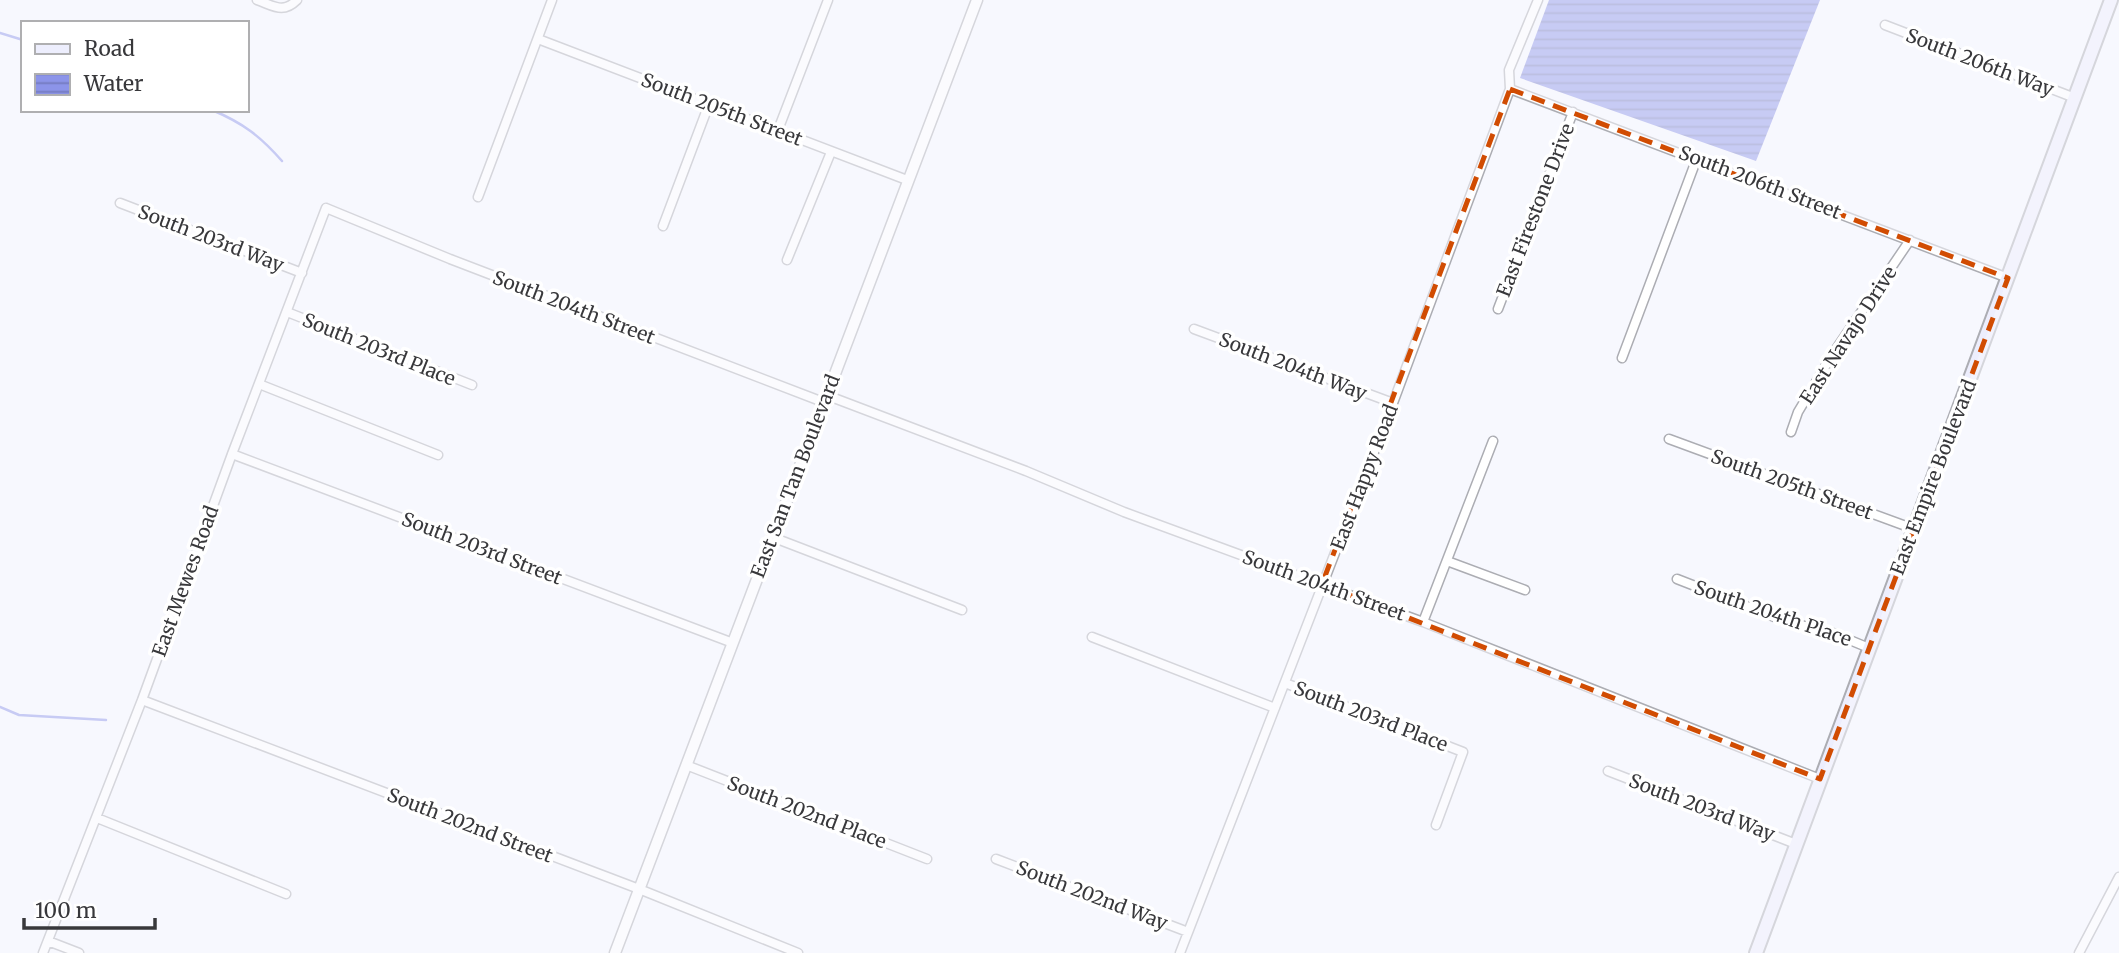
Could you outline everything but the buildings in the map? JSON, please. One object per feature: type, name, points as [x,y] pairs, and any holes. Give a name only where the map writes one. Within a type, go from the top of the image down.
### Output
[{"type":"main road","name":"East Empire Boulevard","points":[[1756,953],[2111,0]]},
{"type":"street","points":[[257,0],[279,9],[288,8],[298,0]]},
{"type":"street","points":[[478,197],[552,0]]},
{"type":"street","points":[[778,130],[828,0]]},
{"type":"street","name":"East San Tan Boulevard","points":[[615,953],[977,0]]},
{"type":"street","name":"East Happy Road","points":[[1180,953],[1393,403],[1510,89],[1509,70],[1538,0]]},
{"type":"street","name":"South 206th Way","points":[[1885,25],[2075,98]]},
{"type":"street","name":"South 205th Street","points":[[537,39],[907,180]]},
{"type":"street","name":"South 206th Street","points":[[1510,89],[2008,278]]},
{"type":"street","points":[[663,226],[709,104]]},
{"type":"street","name":"East Firestone Drive","points":[[1498,309],[1573,112]]},
{"type":"street","points":[[787,260],[831,152]]},
{"type":"street","points":[[1622,358],[1697,158]]},
{"type":"street","name":"South 203rd Way","points":[[120,203],[302,272]]},
{"type":"street","name":"South 204th Street","points":[[326,208],[475,269],[1026,471],[1124,512],[1423,622],[1820,779]]},
{"type":"street","name":"East Mewes Road","points":[[43,953],[142,700],[326,208]]},
{"type":"street","name":"East Navajo Drive","points":[[1791,432],[1798,412],[1834,352],[1910,240]]},
{"type":"street","name":"South 203rd Place","points":[[286,312],[472,386]]},
{"type":"street","name":"South 204th Way","points":[[1194,329],[1393,403]]},
{"type":"street","points":[[259,384],[438,455]]},
{"type":"street","name":"South 205th Street","points":[[1669,439],[1914,529]]},
{"type":"street","points":[[1423,622],[1493,441]]},
{"type":"street","name":"South 203rd Street","points":[[232,454],[733,643]]},
{"type":"street","points":[[772,537],[962,610]]},
{"type":"street","points":[[1447,561],[1525,590]]},
{"type":"street","name":"South 204th Place","points":[[1677,579],[1790,623],[1828,631],[1869,648]]},
{"type":"street","name":"South 203rd Place","points":[[1092,637],[1275,708]]},
{"type":"street","name":"South 203rd Place","points":[[1284,683],[1463,752],[1436,825]]},
{"type":"street","name":"South 202nd Street","points":[[142,700],[798,953]]},
{"type":"street","name":"South 202nd Place","points":[[687,765],[927,859]]},
{"type":"street","name":"South 203rd Way","points":[[1608,771],[1796,844]]},
{"type":"street","points":[[97,818],[286,894]]},
{"type":"street","name":"South 202nd Way","points":[[996,859],[1188,932]]},
{"type":"street","points":[[2079,953],[2119,877]]},
{"type":"street","points":[[48,941],[79,953]]},
{"type":"highlighted area","points":[[1510,89],[2008,278],[1820,779],[1322,584]]},
{"type":"water","points":[[1549,0],[1820,0],[1756,161],[1520,78]]},
{"type":"waterway","points":[[0,33],[21,39]]},
{"type":"waterway","points":[[216,112],[250,131],[282,161]]},
{"type":"waterway","points":[[0,707],[19,715],[106,720]]}]
